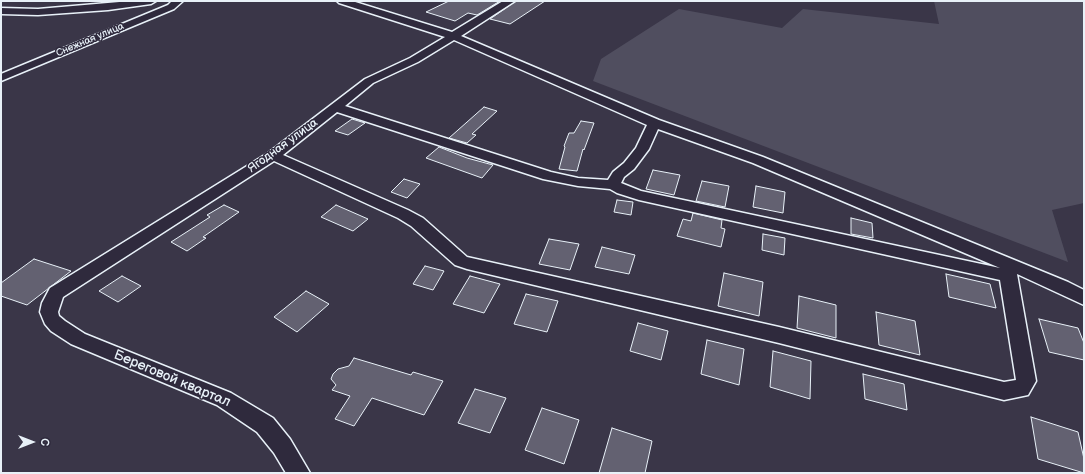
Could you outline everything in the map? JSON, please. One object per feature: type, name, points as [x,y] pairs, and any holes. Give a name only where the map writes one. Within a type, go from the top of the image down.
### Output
[{"type":"street","points":[[1,10],[38,12],[108,7],[150,1]]},
{"type":"street","name":"Снежная улица","points":[[1,78],[171,7],[178,1]]},
{"type":"street","points":[[273,156],[412,219],[461,261],[473,265],[779,336],[1004,391],[1021,389],[1026,381],[1008,270],[976,250],[858,203],[758,160],[654,123],[453,36],[342,1]]},
{"type":"street","name":"Ягодная улица","points":[[56,293],[273,156],[369,81],[414,60],[510,1]]},
{"type":"street","points":[[334,107],[548,176],[578,182],[612,185],[622,190],[639,195],[1008,270],[1062,287],[1084,298]]},
{"type":"street","points":[[612,185],[618,175],[629,166],[642,149],[654,123]]},
{"type":"street","name":"Береговой квартал","points":[[56,293],[51,303],[49,312],[51,319],[58,326],[78,339],[224,399],[266,425],[282,446],[299,473]]},
{"type":"shaded area","points":[[934,1],[1084,1],[1084,203],[1052,210],[1068,262],[593,81],[601,59],[679,9],[782,28],[803,9],[939,24]]},
{"type":"building","points":[[449,1],[500,1],[477,15],[468,13],[455,21],[426,12]]},
{"type":"building","points":[[516,1],[545,1],[510,24],[490,19]]},
{"type":"building","points":[[484,107],[497,111],[472,134],[476,135],[467,143],[449,138]]},
{"type":"building","points":[[352,119],[365,123],[348,135],[335,131]]},
{"type":"building","points":[[581,121],[594,123],[584,150],[583,149],[577,171],[559,169],[564,146],[569,133],[574,133]]},
{"type":"building","points":[[439,147],[467,158],[493,165],[482,178],[426,158]]},
{"type":"building","points":[[653,170],[680,175],[674,195],[646,189]]},
{"type":"building","points":[[404,179],[420,184],[407,198],[391,192]]},
{"type":"building","points":[[702,181],[729,186],[725,207],[696,201]]},
{"type":"building","points":[[756,186],[785,192],[783,213],[753,207]]},
{"type":"building","points":[[617,200],[633,202],[631,215],[614,212]]},
{"type":"building","points":[[224,205],[239,212],[203,237],[206,238],[187,251],[171,242],[210,217],[207,215]]},
{"type":"building","points":[[336,205],[368,219],[353,231],[321,217]]},
{"type":"building","points":[[693,213],[722,220],[721,228],[725,229],[721,247],[677,236],[683,219],[691,221]]},
{"type":"building","points":[[851,218],[872,223],[873,238],[851,234]]},
{"type":"building","points":[[763,234],[785,238],[784,255],[762,250]]},
{"type":"building","points":[[549,239],[579,244],[570,270],[539,264]]},
{"type":"building","points":[[602,247],[635,255],[629,274],[595,267]]},
{"type":"building","points":[[34,259],[71,271],[27,305],[1,296],[1,283]]},
{"type":"building","points":[[425,266],[444,271],[433,290],[413,284]]},
{"type":"building","points":[[724,273],[763,282],[759,316],[718,306]]},
{"type":"building","points":[[946,274],[990,284],[996,308],[949,297]]},
{"type":"building","points":[[122,276],[141,286],[118,302],[99,291]]},
{"type":"building","points":[[470,276],[500,284],[484,313],[453,304]]},
{"type":"building","points":[[306,291],[329,304],[297,332],[274,317]]},
{"type":"building","points":[[526,294],[558,301],[547,332],[514,324]]},
{"type":"building","points":[[799,296],[836,305],[836,338],[797,328]]},
{"type":"building","points":[[876,312],[915,321],[920,355],[879,345]]},
{"type":"building","points":[[1039,319],[1078,328],[1084,343],[1084,360],[1049,352]]},
{"type":"building","points":[[638,323],[668,331],[661,360],[630,351]]},
{"type":"building","points":[[707,340],[744,349],[739,385],[701,374]]},
{"type":"building","points":[[773,351],[811,361],[810,399],[770,387]]},
{"type":"building","points":[[354,358],[411,375],[413,372],[443,381],[424,415],[372,398],[354,426],[335,419],[350,396],[332,390],[336,385],[331,379],[333,374],[338,369],[349,366]]},
{"type":"building","points":[[863,374],[904,384],[907,410],[865,399]]},
{"type":"building","points":[[475,389],[506,398],[490,433],[458,423]]},
{"type":"building","points":[[542,408],[579,420],[564,464],[525,450]]},
{"type":"building","points":[[1031,417],[1078,432],[1084,459],[1084,473],[1038,459]]},
{"type":"building","points":[[612,428],[652,441],[645,473],[599,473]]}]
